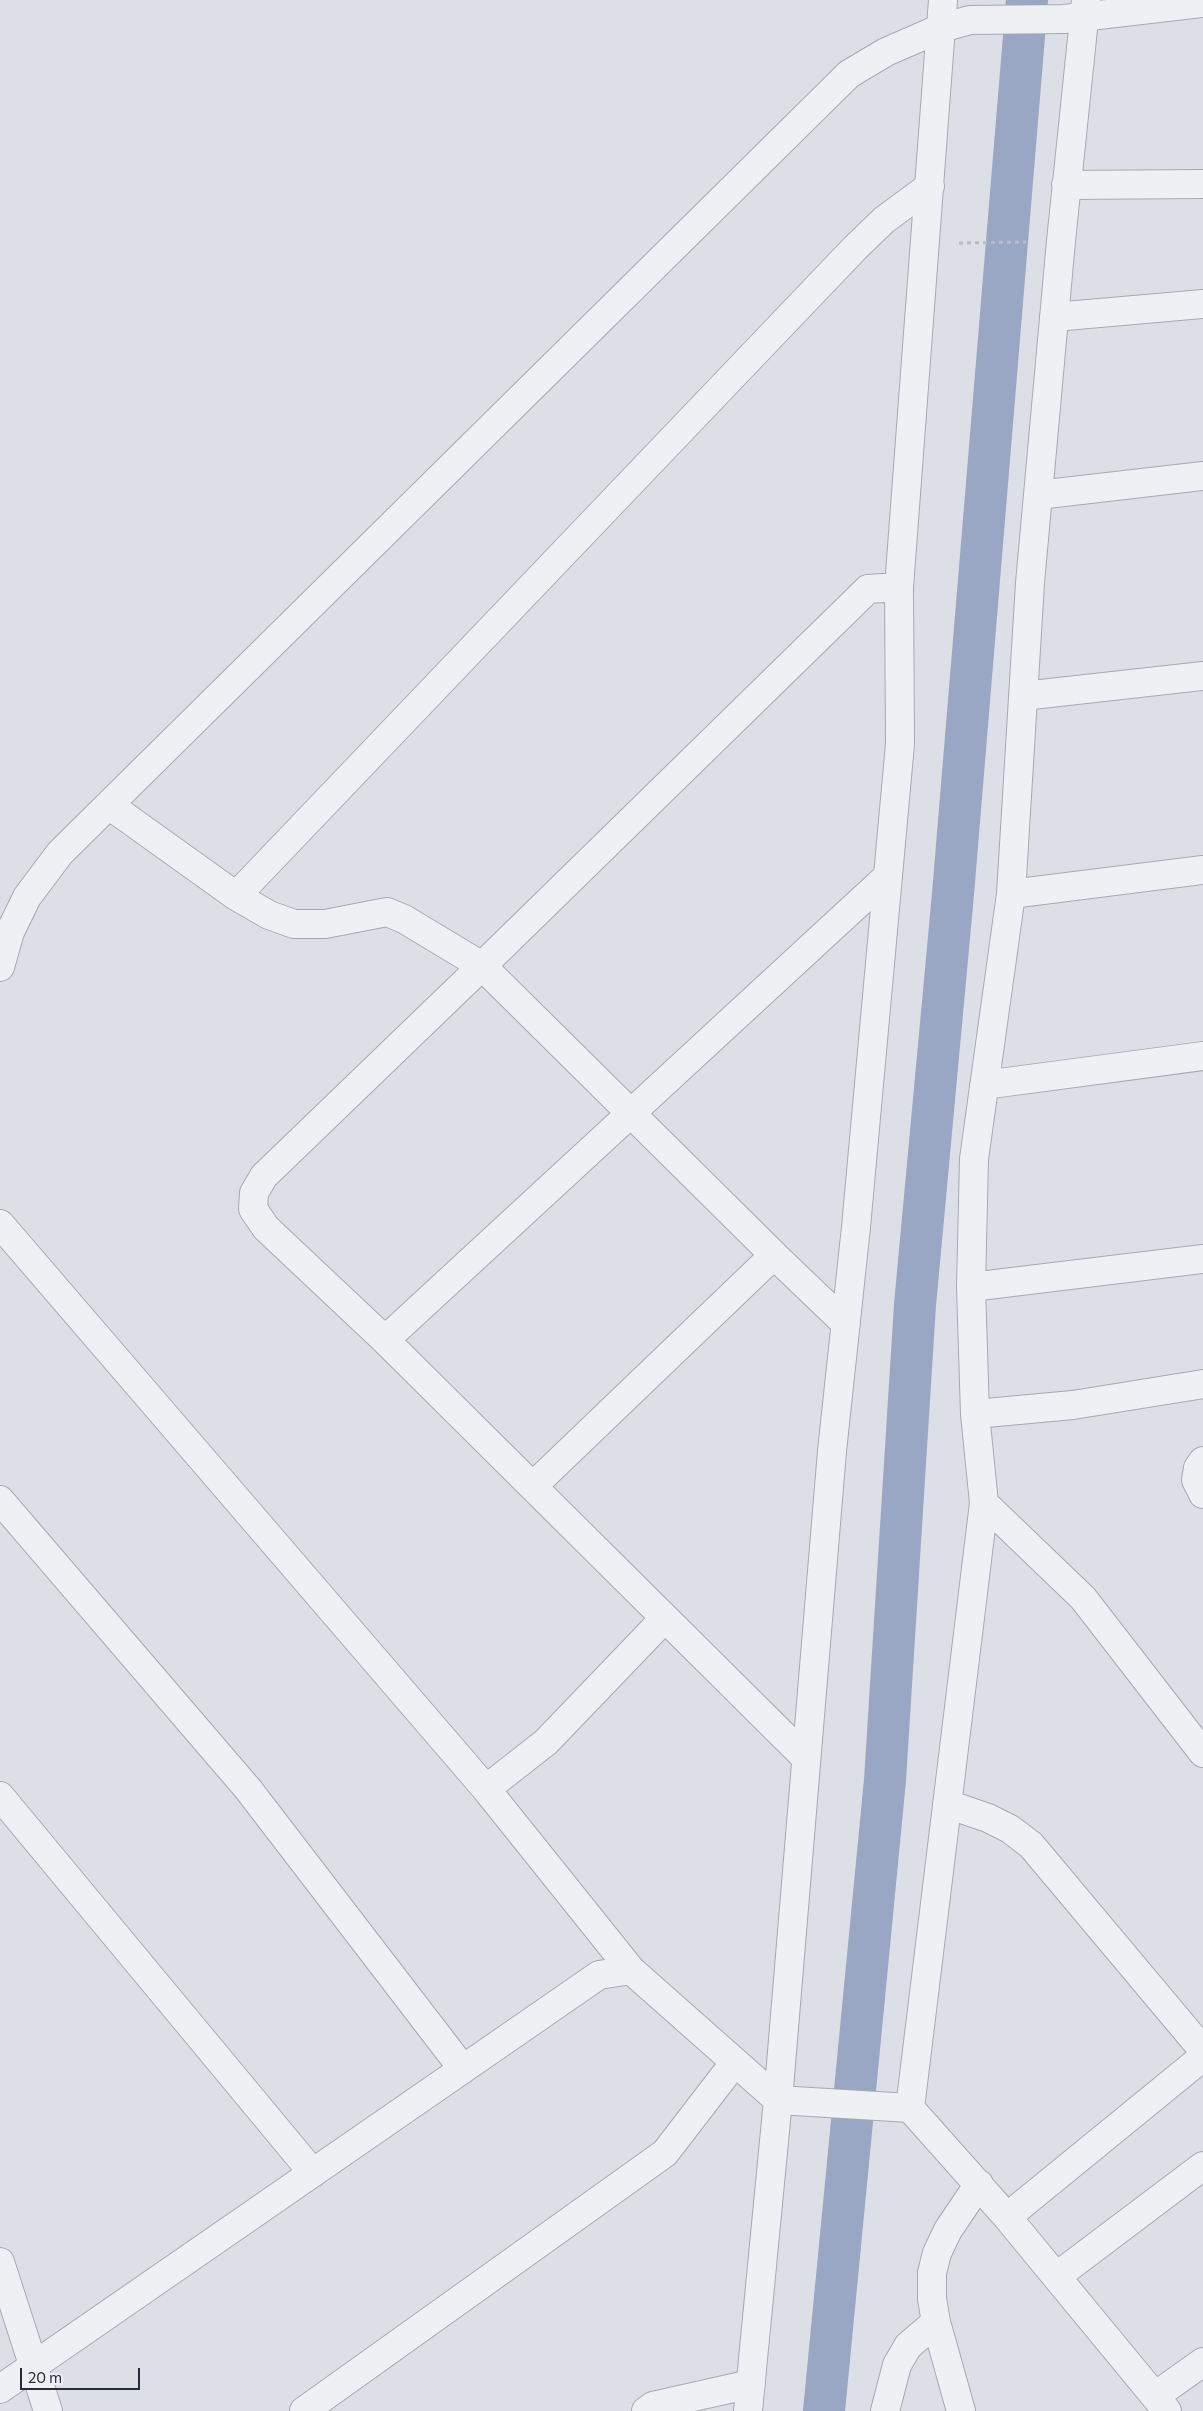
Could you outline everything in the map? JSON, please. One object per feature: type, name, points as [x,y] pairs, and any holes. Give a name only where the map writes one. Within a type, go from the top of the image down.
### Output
[{"type":"street","points":[[748,2411],[778,2100],[832,1451],[846,1324],[900,744],[899,587],[943,0]]},
{"type":"street","points":[[0,967],[10,932],[27,897],[60,853],[850,74],[886,52],[941,28],[970,20],[1203,3]]},
{"type":"street","points":[[910,2108],[984,1503],[975,1414],[970,1287],[974,1159],[1011,894],[1038,495],[1066,185],[1078,12]]},
{"type":"street","points":[[1066,185],[1203,184]]},
{"type":"street","points":[[236,896],[855,248],[884,220],[930,186]]},
{"type":"street","points":[[1054,317],[1203,304]]},
{"type":"street","points":[[1038,495],[1203,476]]},
{"type":"street","points":[[806,1758],[385,1340],[266,1228],[253,1209],[254,1192],[264,1176],[482,966],[868,588],[899,587]]},
{"type":"street","points":[[1023,696],[1203,676]]},
{"type":"street","points":[[109,805],[236,896],[269,915],[294,924],[326,924],[387,912],[404,919],[482,966],[846,1324]]},
{"type":"street","points":[[1011,894],[1203,870]]},
{"type":"street","points":[[385,1340],[888,876]]},
{"type":"street","points":[[984,1085],[1203,1056]]},
{"type":"street","points":[[0,1224],[486,1789],[631,1970],[778,2100],[910,2108],[1007,2217],[1161,2404],[1203,2362]]},
{"type":"street","points":[[533,1486],[774,1255]]},
{"type":"street","points":[[970,1287],[1203,1259]]},
{"type":"street","points":[[975,1414],[1073,1405],[1203,1384]]},
{"type":"street","points":[[1203,1461],[1198,1468],[1196,1480],[1203,1494]]},
{"type":"street","points":[[0,1500],[248,1789],[463,2069]]},
{"type":"street","points":[[984,1503],[1083,1598],[1203,1754]]},
{"type":"street","points":[[486,1789],[546,1742],[665,1618]]},
{"type":"street","points":[[0,1796],[313,2173]]},
{"type":"street","points":[[947,1804],[988,1818],[1010,1830],[1031,1845],[1203,2050]]},
{"type":"street","points":[[0,2389],[599,1975],[631,1970]]},
{"type":"street","points":[[1007,2217],[1203,2057]]},
{"type":"street","points":[[304,2411],[665,2153],[735,2062]]},
{"type":"street","points":[[1057,2276],[1203,2166]]},
{"type":"street","points":[[961,2411],[936,2322],[932,2299],[932,2273],[937,2253],[948,2230],[979,2184]]},
{"type":"street","points":[[0,2262],[48,2411]]},
{"type":"street","points":[[885,2411],[900,2359],[908,2346],[936,2322]]},
{"type":"street","points":[[646,2411],[653,2406],[751,2384]]},
{"type":"path","points":[[926,244],[1061,241]]},
{"type":"waterway","points":[[824,2411],[885,1780],[915,1305],[953,894],[1027,0]]}]
